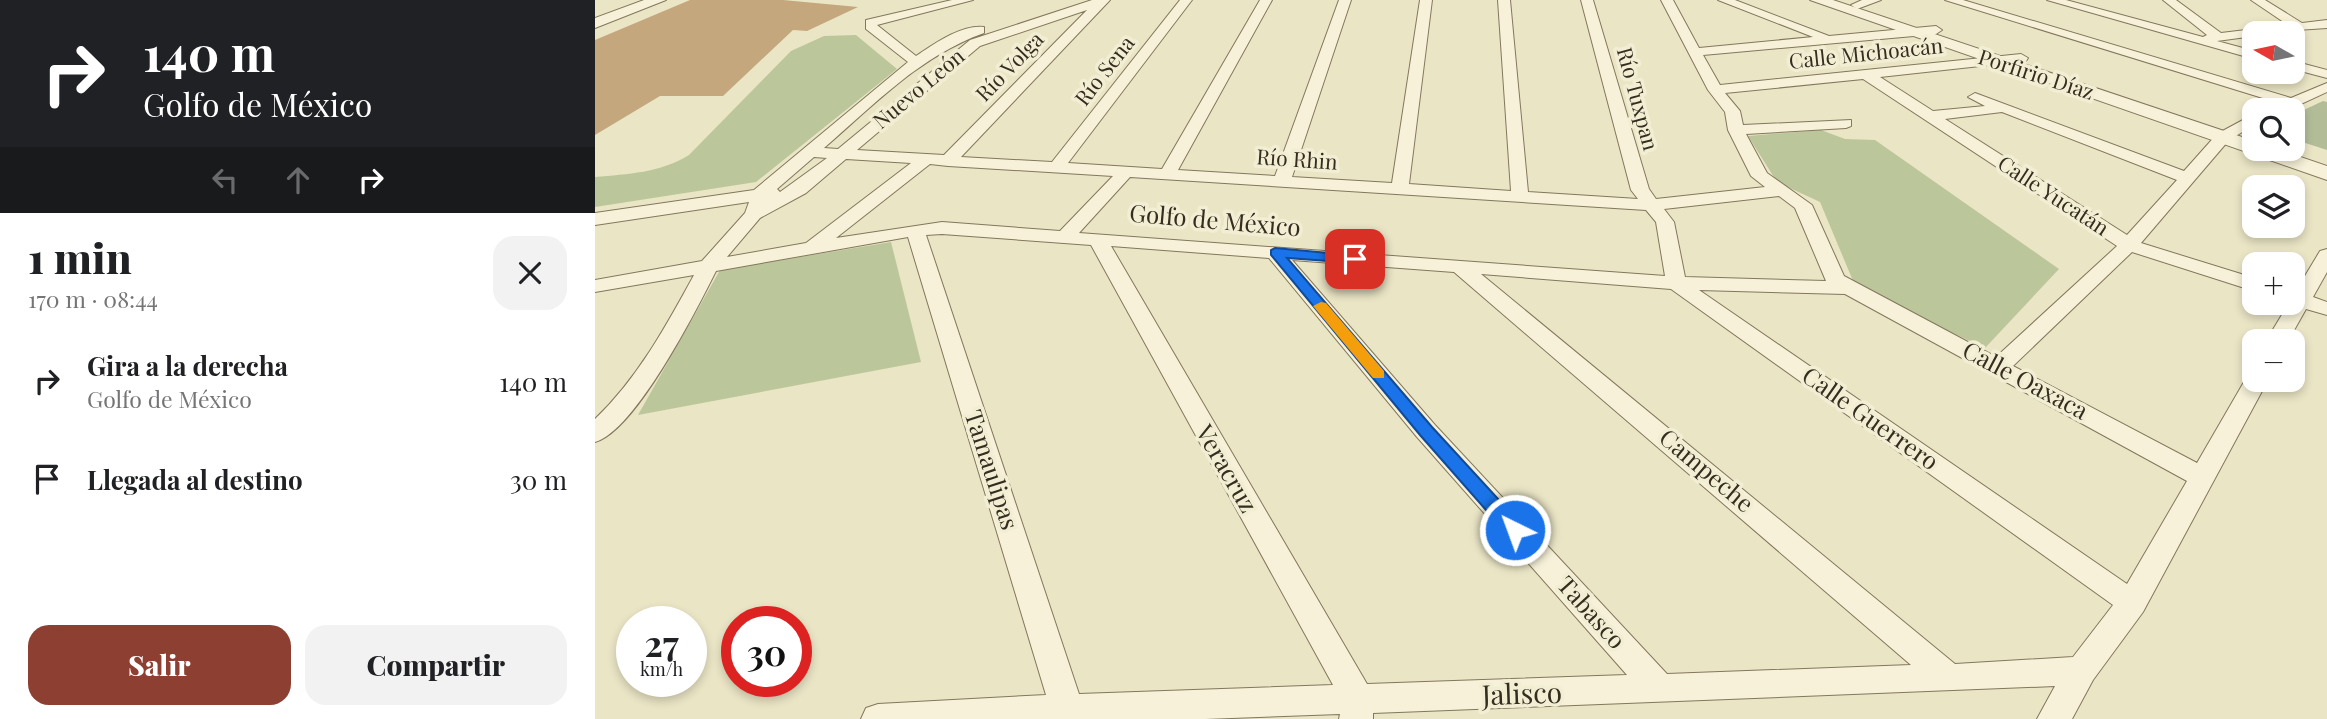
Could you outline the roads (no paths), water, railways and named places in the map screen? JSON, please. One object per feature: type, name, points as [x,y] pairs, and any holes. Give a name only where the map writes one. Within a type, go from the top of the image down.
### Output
[{"type":"street","points":[[595,14],[634,0]]},
{"type":"street","points":[[595,23],[658,0]]},
{"type":"street","points":[[916,62],[870,26],[870,23],[967,0]]},
{"type":"street","name":"Nuevo León","points":[[595,434],[620,409],[667,344],[709,266],[757,204],[811,152],[916,62],[946,42],[1081,0]]},
{"type":"street","name":"Nuevo León","points":[[757,204],[800,190],[975,43],[1103,0]]},
{"type":"street","name":"Río Volga","points":[[948,160],[1103,0]]},
{"type":"street","name":"Río Sena","points":[[1057,167],[1187,0]]},
{"type":"street","points":[[1167,175],[1266,0]]},
{"type":"street","points":[[1282,181],[1345,0]]},
{"type":"street","points":[[1399,189],[1426,0]]},
{"type":"street","points":[[1504,0],[1520,196]]},
{"type":"street","name":"Río Tuxpan","points":[[1587,0],[1640,190],[1652,205]]},
{"type":"street","points":[[1667,0],[1715,90],[1732,111],[1736,130],[1760,176],[1803,205],[1829,272],[1844,288]]},
{"type":"street","points":[[1724,0],[1829,39]]},
{"type":"street","name":"Porfirio Díaz","points":[[1818,0],[1909,33],[2227,133],[2242,141]]},
{"type":"street","points":[[1850,2],[1875,0]]},
{"type":"street","points":[[1951,0],[2276,98]]},
{"type":"street","points":[[2053,0],[2242,52]]},
{"type":"street","points":[[2082,0],[2096,12]]},
{"type":"street","points":[[2169,0],[2218,37]]},
{"type":"street","points":[[2257,0],[2290,21]]},
{"type":"street","points":[[1850,2],[2021,58],[2227,133],[2242,135]]},
{"type":"street","points":[[946,5],[985,28]]},
{"type":"street","points":[[2305,26],[2327,24]]},
{"type":"street","points":[[1695,52],[1936,30]]},
{"type":"street","points":[[2198,40],[2242,34]]},
{"type":"street","name":"Calle Michoacán","points":[[1715,90],[2021,58]]},
{"type":"street","points":[[2305,68],[2327,74]]},
{"type":"street","name":"Calle Yucatán","points":[[1867,75],[2129,245],[2242,281]]},
{"type":"street","points":[[2304,98],[2327,87]]},
{"type":"street","points":[[1975,97],[2185,177]]},
{"type":"street","points":[[1930,116],[2000,108]]},
{"type":"street","points":[[1736,130],[1846,123]]},
{"type":"street","points":[[1999,366],[2129,245],[2185,177],[2227,133],[2242,125]]},
{"type":"street","name":"Río Rhin","points":[[811,152],[1652,205],[1780,191]]},
{"type":"street","points":[[2305,154],[2327,162]]},
{"type":"street","points":[[812,248],[927,159]]},
{"type":"street","name":"Porfirio Díaz","points":[[2293,161],[2327,173]]},
{"type":"street","points":[[1066,236],[1126,173]]},
{"type":"street","points":[[595,219],[757,204]]},
{"type":"street","points":[[1652,205],[1665,222],[1676,283]]},
{"type":"street","name":"Golfo de México","points":[[595,286],[915,230],[970,229],[1676,283],[1844,288]]},
{"type":"street","name":"Tamaulipas","points":[[915,230],[1067,709]]},
{"type":"street","name":"Veracruz","points":[[1097,238],[1357,709]]},
{"type":"street","name":"Tabasco","points":[[1275,253],[1426,431],[1658,687]]},
{"type":"street","points":[[2305,286],[2327,255]]},
{"type":"street","name":"Campeche","points":[[1461,268],[1949,678]]},
{"type":"street","name":"Calle Guerrero","points":[[1676,283],[2132,603]]},
{"type":"street","name":"Calle Oaxaca","points":[[1844,288],[1999,366],[2203,478]]},
{"type":"street","points":[[2305,301],[2327,309]]},
{"type":"street","points":[[2054,719],[2082,670],[2132,603],[2250,392]]},
{"type":"street","name":"Jalisco","points":[[878,719],[1067,709],[1357,709],[1658,687],[1949,678],[2082,670]]}]
